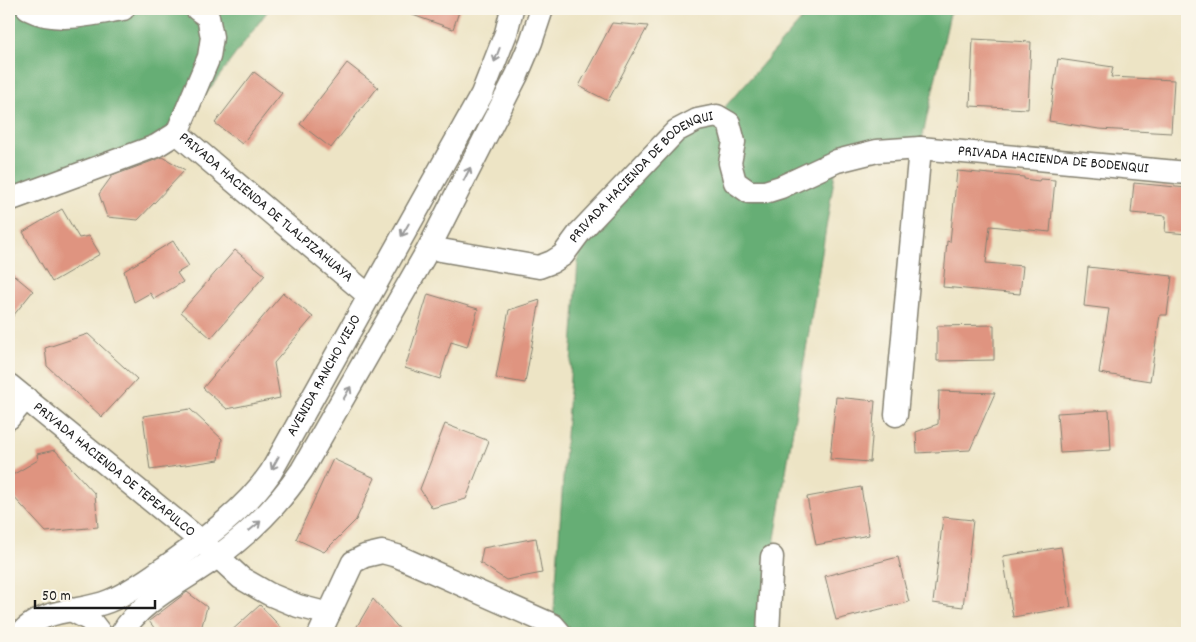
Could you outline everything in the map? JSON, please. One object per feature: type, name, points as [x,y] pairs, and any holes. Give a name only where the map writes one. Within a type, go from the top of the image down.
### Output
[{"type":"street","points":[[28,9],[54,16],[78,16],[123,9]]},
{"type":"street","name":"PRIVADA HACIENDA DE TLALPIZAHUAYA","points":[[9,200],[156,146],[177,133],[209,57],[212,37],[208,17],[196,9]]},
{"type":"street","name":"AVENIDA RANCHO VIEJO","points":[[122,633],[126,625],[142,608],[210,549],[257,492],[270,472],[482,94],[506,33],[512,9]]},
{"type":"street","name":"AVENIDA RANCHO VIEJO","points":[[21,633],[46,616],[69,609],[99,604],[117,597],[210,549],[268,515],[288,492],[430,248],[517,75],[542,9]]},
{"type":"street","name":"PRIVADA HACIENDA DE BODENQUI","points":[[430,248],[539,267],[552,262],[563,255],[580,232],[676,131],[697,120],[717,116],[729,123],[734,142],[730,163],[735,182],[749,192],[765,192],[781,187],[837,161],[877,151],[920,148],[1187,173]]},
{"type":"street","name":"PRIVADA HACIENDA DE TLALPIZAHUAYA","points":[[177,133],[368,295]]},
{"type":"street","points":[[896,415],[920,148]]},
{"type":"street","points":[[426,195],[451,207]]},
{"type":"street","points":[[352,324],[379,337]]},
{"type":"street","name":"PRIVADA HACIENDA DE TEPEAPULCO","points":[[9,418],[17,392],[210,549],[241,578],[269,594],[298,606],[324,624]]},
{"type":"street","points":[[324,624],[353,562],[365,556],[382,552],[397,556],[553,625],[560,633]]},
{"type":"street","points":[[768,633],[772,557]]},
{"type":"street","points":[[69,609],[90,620],[100,633]]},
{"type":"green space","points":[[9,9],[269,9],[177,133],[9,200]]},
{"type":"green space","points":[[811,9],[951,9],[920,148],[837,161],[772,557],[768,633],[560,633],[553,625],[580,232],[676,131],[717,116]]},
{"type":"building","points":[[401,9],[460,9],[453,29],[401,11]]},
{"type":"building","points":[[612,23],[648,26],[608,101],[579,86]]},
{"type":"building","points":[[973,39],[1031,42],[1028,109],[970,106]]},
{"type":"building","points":[[1058,59],[1113,67],[1111,77],[1174,80],[1171,133],[1099,129],[1049,121]]},
{"type":"building","points":[[347,63],[378,87],[331,148],[300,124]]},
{"type":"building","points":[[254,72],[282,93],[242,144],[215,123]]},
{"type":"building","points":[[163,157],[185,170],[138,220],[107,217],[99,194],[112,176]]},
{"type":"building","points":[[957,171],[1024,177],[1024,179],[1039,181],[1040,179],[1055,180],[1050,232],[990,226],[986,263],[1023,266],[1020,294],[943,287],[947,241],[950,242]]},
{"type":"building","points":[[1134,183],[1187,188],[1187,234],[1165,232],[1166,216],[1131,213]]},
{"type":"building","points":[[62,209],[79,238],[89,236],[100,254],[52,282],[23,232]]},
{"type":"building","points":[[173,241],[189,266],[177,273],[183,282],[154,299],[150,293],[134,302],[124,271]]},
{"type":"building","points":[[235,250],[265,275],[211,338],[181,312]]},
{"type":"building","points":[[1088,267],[1172,276],[1167,315],[1160,315],[1150,381],[1099,373],[1109,309],[1084,306]]},
{"type":"building","points":[[9,271],[33,291],[9,321]]},
{"type":"building","points":[[283,293],[313,317],[274,363],[280,398],[227,409],[203,388]]},
{"type":"building","points":[[428,294],[478,309],[467,347],[451,342],[440,379],[405,368]]},
{"type":"building","points":[[540,300],[525,383],[496,378],[509,310]]},
{"type":"building","points":[[994,325],[994,360],[937,361],[937,326]]},
{"type":"building","points":[[88,334],[137,379],[102,417],[47,366],[45,348]]},
{"type":"building","points":[[939,391],[995,393],[970,450],[917,453],[916,432],[938,424]]},
{"type":"building","points":[[836,397],[875,401],[870,462],[830,459]]},
{"type":"building","points":[[190,409],[222,439],[219,460],[150,470],[143,416]]},
{"type":"building","points":[[1109,410],[1111,450],[1060,453],[1057,413]]},
{"type":"building","points":[[445,424],[489,441],[466,499],[432,508],[420,489]]},
{"type":"building","points":[[55,450],[95,494],[98,527],[46,532],[10,493],[9,477],[38,460],[37,454]]},
{"type":"building","points":[[333,459],[375,478],[356,520],[324,552],[296,539]]},
{"type":"building","points":[[861,487],[869,535],[816,545],[807,497]]},
{"type":"building","points":[[943,517],[973,520],[963,607],[933,603]]},
{"type":"building","points":[[536,538],[542,573],[506,580],[480,563],[483,548]]},
{"type":"building","points":[[1061,547],[1071,607],[1013,617],[1003,556]]},
{"type":"building","points":[[898,557],[909,602],[836,620],[825,576]]},
{"type":"building","points":[[187,592],[207,607],[200,633],[158,633],[149,621]]},
{"type":"building","points":[[373,599],[403,633],[353,633]]},
{"type":"building","points":[[260,605],[286,633],[229,633]]}]
